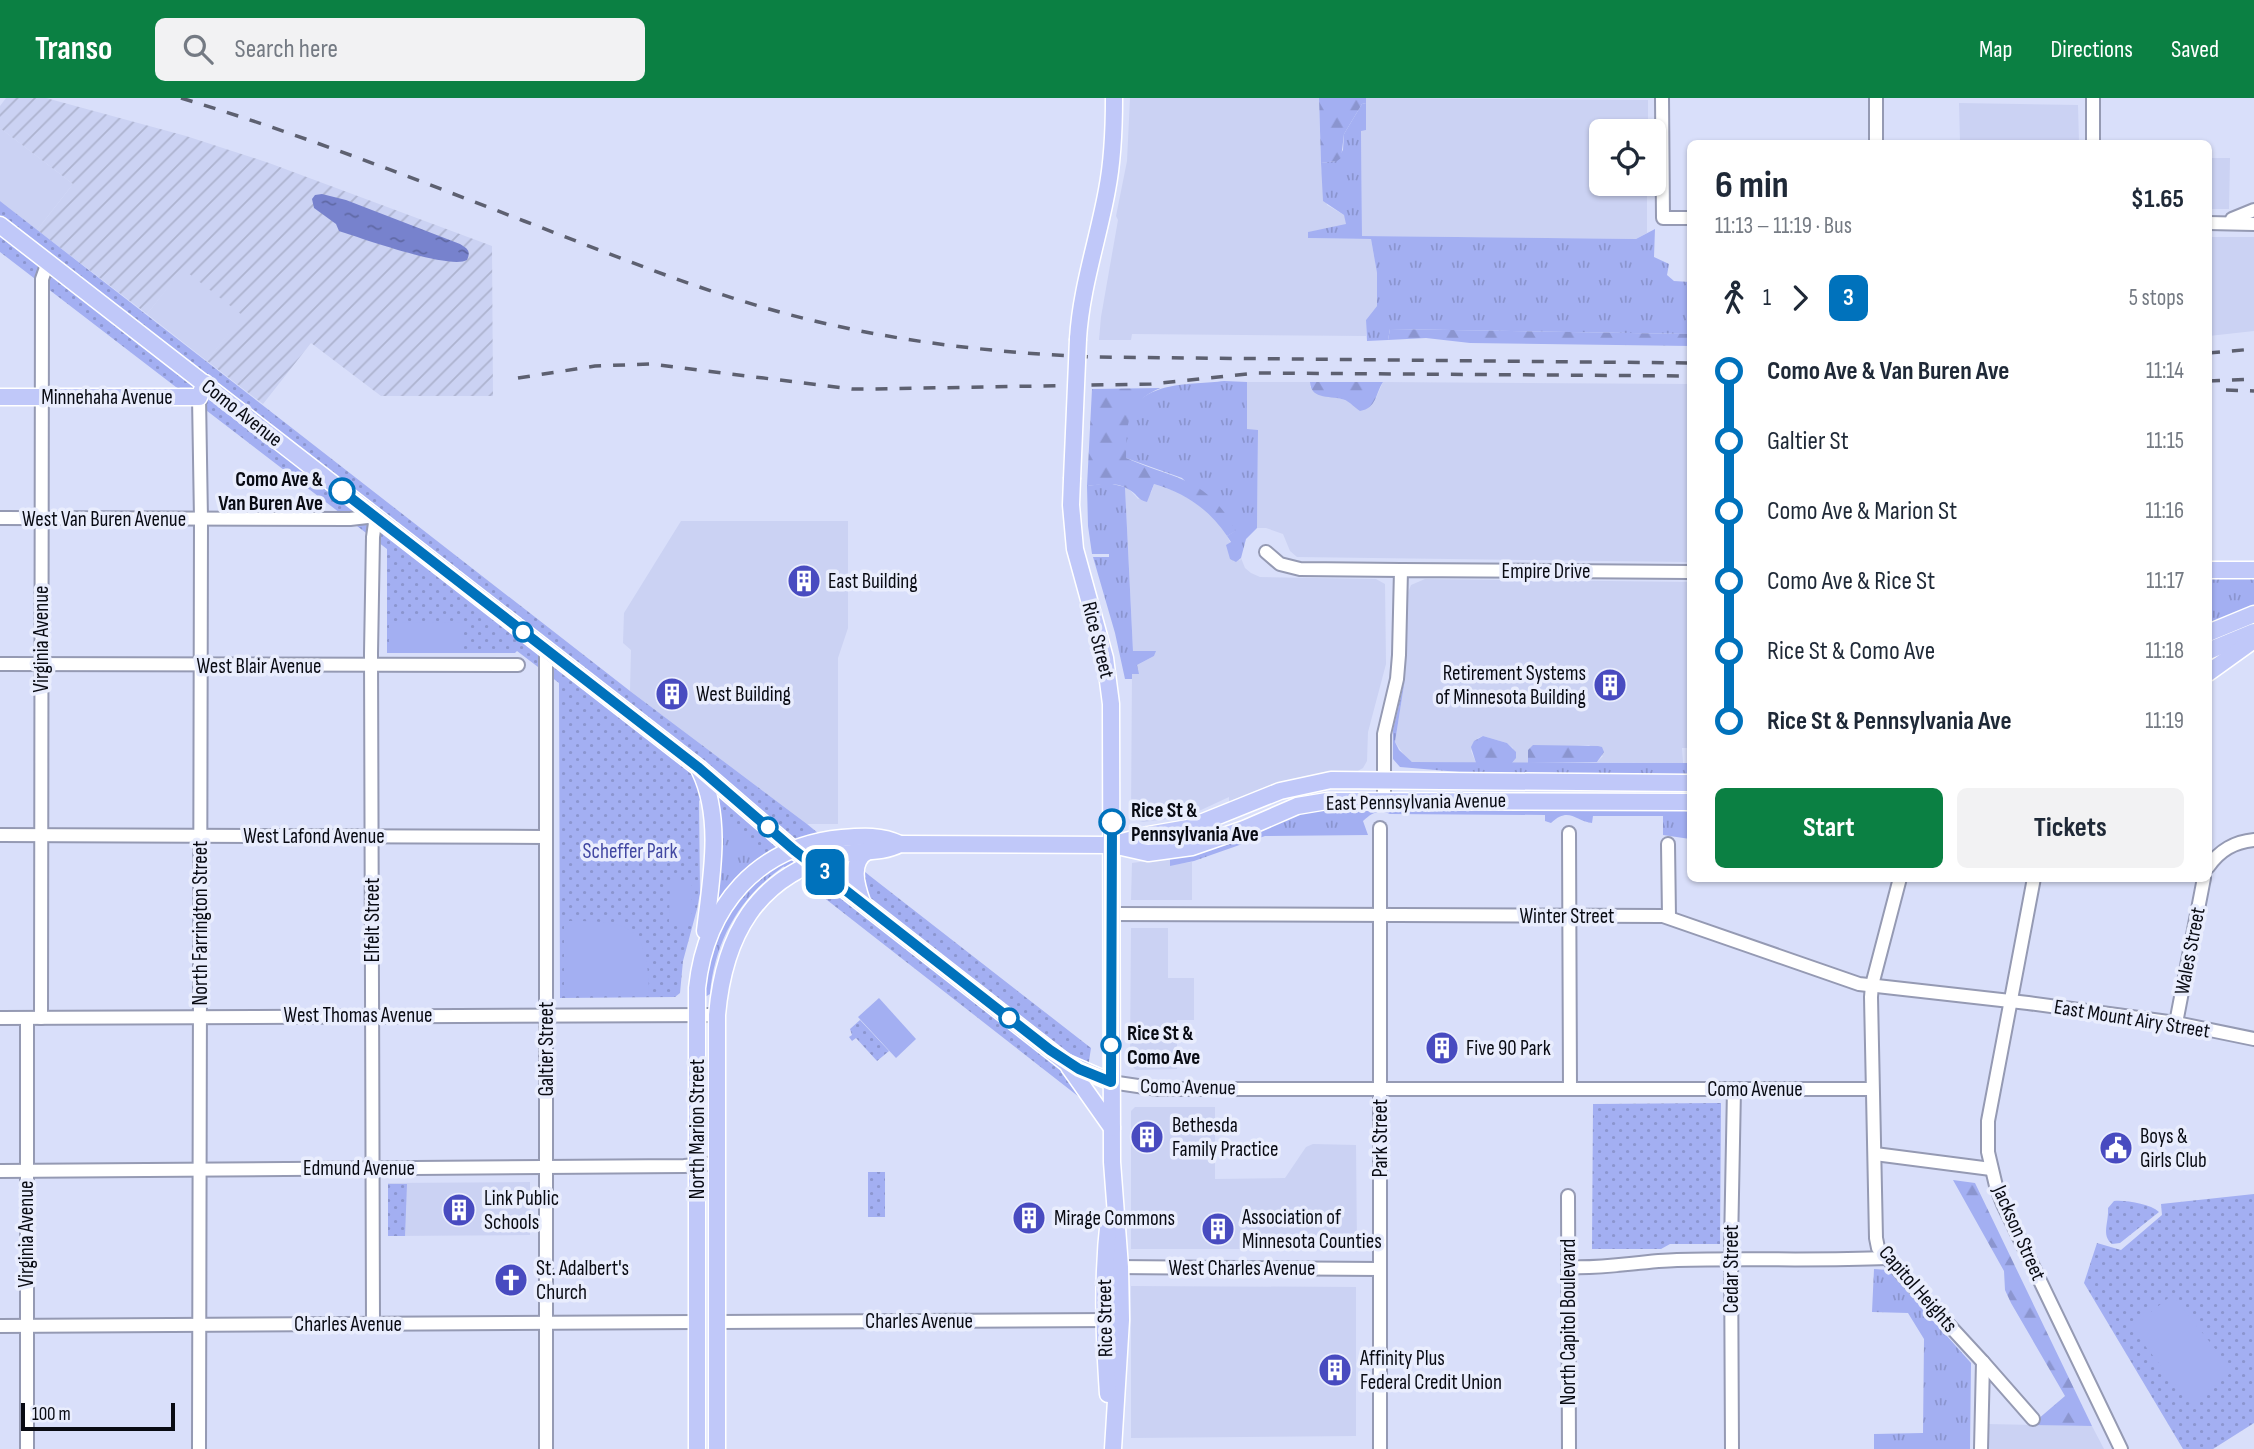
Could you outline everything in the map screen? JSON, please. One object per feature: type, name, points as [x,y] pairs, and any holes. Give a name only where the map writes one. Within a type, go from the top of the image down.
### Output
[{"type":"main road","name":"Rice Street","points":[[1112,1449],[1104,1320],[1112,1267],[1113,1187],[1110,686],[1100,636],[1075,549],[1071,505],[1078,339],[1083,288],[1112,162],[1114,98]]},
{"type":"main road","name":"Como Avenue","points":[[0,225],[202,390],[376,516],[699,768],[794,850],[1065,1062],[1111,1082]]},
{"type":"main road","name":"Minnehaha Avenue","points":[[0,397],[202,390]]},
{"type":"main road","points":[[2212,570],[2254,570]]},
{"type":"main road","points":[[2212,631],[2254,614]]},
{"type":"main road","points":[[2212,649],[2254,632]]},
{"type":"main road","points":[[2212,670],[2254,640]]},
{"type":"main road","points":[[699,768],[708,787],[712,814],[712,884],[704,949]]},
{"type":"main road","name":"East Pennsylvania Avenue","points":[[1111,845],[1188,828],[1299,786],[1331,780],[1687,783]]},
{"type":"main road","name":"East Pennsylvania Avenue","points":[[1111,845],[1149,853],[1175,851],[1207,843],[1297,806],[1327,801],[1656,801],[1687,804]]},
{"type":"main road","name":"North Marion Street","points":[[697,1449],[697,988],[704,949],[719,915],[737,889],[761,868],[794,850],[819,841],[847,838],[887,837],[900,844]]},
{"type":"main road","points":[[900,844],[1111,845]]},
{"type":"main road","name":"North Marion Street","points":[[718,1449],[717,1015],[724,965],[745,921],[775,886],[813,864],[847,853],[888,850],[900,844]]},
{"type":"main road","points":[[862,902],[857,887],[856,866],[860,856],[868,851]]},
{"type":"main road","points":[[1065,1062],[1112,1128]]},
{"type":"main road","name":"Rice Street","points":[[1112,1267],[1121,1320],[1112,1449]]},
{"type":"street","points":[[1662,98],[1663,218],[1687,218]]},
{"type":"street","points":[[1876,98],[1876,140]]},
{"type":"street","points":[[2093,98],[2093,140]]},
{"type":"street","points":[[2213,223],[2254,211]]},
{"type":"street","points":[[2213,223],[2254,224]]},
{"type":"street","name":"Virginia Avenue","points":[[41,1018],[40,397],[42,279],[48,262]]},
{"type":"street","name":"North Farrington Street","points":[[199,1449],[202,390]]},
{"type":"street","name":"West Van Buren Avenue","points":[[0,518],[350,519],[376,516]]},
{"type":"street","name":"Elfelt Street","points":[[373,1323],[371,666],[373,537],[376,516]]},
{"type":"street","name":"Empire Drive","points":[[1266,552],[1280,565],[1300,569],[1687,572]]},
{"type":"street","points":[[1384,799],[1384,734],[1397,679],[1401,570]]},
{"type":"street","name":"Galtier Street","points":[[546,650],[547,1449]]},
{"type":"street","name":"West Blair Avenue","points":[[0,664],[518,665]]},
{"type":"street","name":"Park Street","points":[[1380,828],[1380,1449]]},
{"type":"street","points":[[1569,833],[1570,1089]]},
{"type":"street","name":"West Lafond Avenue","points":[[0,835],[545,837]]},
{"type":"street","points":[[2212,862],[2232,844],[2254,840]]},
{"type":"street","points":[[1668,844],[1670,917]]},
{"type":"street","name":"Capitol Heights","points":[[1899,882],[1872,985],[1875,1238],[1878,1248],[2033,1419]]},
{"type":"street","name":"Jackson Street","points":[[2033,882],[1988,1121],[1988,1152],[2003,1204],[2121,1449]]},
{"type":"street","name":"Wales Street","points":[[2176,1023],[2203,882]]},
{"type":"street","name":"Winter Street","points":[[1112,914],[1670,917],[1858,984],[2010,1001]]},
{"type":"street","name":"East Mount Airy Street","points":[[2010,1001],[2176,1023],[2254,1040]]},
{"type":"street","name":"West Thomas Avenue","points":[[0,1018],[717,1015]]},
{"type":"street","name":"Virginia Avenue","points":[[27,1018],[27,1449]]},
{"type":"street","name":"Como Avenue","points":[[1111,1082],[1158,1089],[1872,1090]]},
{"type":"street","name":"Cedar Street","points":[[1732,1449],[1734,1089]]},
{"type":"street","points":[[1875,1154],[1991,1169]]},
{"type":"street","name":"Edmund Avenue","points":[[0,1171],[718,1163]]},
{"type":"street","name":"North Capitol Boulevard","points":[[1568,1196],[1569,1449]]},
{"type":"street","points":[[1569,1267],[1591,1268],[1670,1260],[1888,1258]]},
{"type":"street","name":"West Charles Avenue","points":[[1112,1267],[1380,1269]]},
{"type":"street","name":"Charles Avenue","points":[[718,1322],[1121,1320]]},
{"type":"street","name":"Charles Avenue","points":[[0,1326],[696,1322]]},
{"type":"street","points":[[1981,1449],[1983,1362]]},
{"type":"shaded area","points":[[6,98],[46,98],[186,136],[269,163],[492,246],[493,396],[381,396],[311,343],[263,404],[207,361],[242,315],[183,269],[147,314],[37,230],[73,184],[0,128],[0,106]]},
{"type":"shaded area","points":[[1130,98],[1319,98],[1321,167],[1327,205],[1344,215],[1347,221],[1346,225],[1309,232],[1308,238],[1371,239],[1377,273],[1377,306],[1366,320],[1366,336],[1132,334],[1131,340],[1099,340],[1118,220],[1116,216],[1127,161]]},
{"type":"shaded area","points":[[1366,98],[1648,100],[1648,119],[1589,119],[1589,196],[1647,196],[1647,233],[1636,239],[1362,236],[1361,130],[1366,130]]},
{"type":"shaded area","points":[[1959,103],[2078,105],[2079,140],[1960,140]]},
{"type":"shaded area","points":[[0,128],[73,184],[37,230],[0,201]]},
{"type":"shaded area","points":[[2212,158],[2230,158],[2229,209],[2212,209]]},
{"type":"shaded area","points":[[2212,237],[2254,237],[2254,331],[2212,336]]},
{"type":"shaded area","points":[[183,268],[243,315],[207,361],[147,314]]},
{"type":"shaded area","points":[[1247,382],[1310,382],[1310,387],[1347,401],[1376,398],[1383,382],[1687,384],[1687,562],[1297,557],[1290,551],[1283,534],[1257,528],[1258,430],[1247,430]]},
{"type":"shaded area","points":[[1154,484],[1180,493],[1203,508],[1216,520],[1245,568],[1260,577],[1376,579],[1385,584],[1386,664],[1368,732],[1367,761],[1363,768],[1356,772],[1312,775],[1229,803],[1229,797],[1175,818],[1143,822],[1131,815],[1132,674],[1137,665],[1154,656],[1155,651],[1133,651],[1125,487],[1138,499],[1151,493]]},
{"type":"shaded area","points":[[681,521],[848,521],[848,628],[838,658],[838,824],[807,824],[630,691],[631,650],[623,643],[624,613]]},
{"type":"shaded area","points":[[1425,579],[1687,582],[1687,748],[1682,748],[1683,763],[1597,762],[1603,756],[1589,745],[1528,750],[1528,763],[1512,763],[1513,748],[1507,743],[1483,736],[1478,738],[1471,751],[1476,763],[1412,762],[1395,742],[1405,679],[1407,595],[1411,585]]},
{"type":"shaded area","points":[[1170,858],[1171,865],[1192,862],[1192,900],[1131,900],[1132,863]]},
{"type":"shaded area","points":[[1131,928],[1168,928],[1168,978],[1194,978],[1194,1020],[1177,1020],[1177,1069],[1136,1070],[1130,1064]]},
{"type":"shaded area","points":[[1135,1107],[1215,1107],[1215,1179],[1285,1178],[1306,1147],[1313,1144],[1356,1145],[1357,1249],[1131,1249],[1131,1111]]},
{"type":"shaded area","points":[[530,1182],[530,1235],[388,1236],[388,1183]]},
{"type":"shaded area","points":[[1131,1286],[1356,1287],[1356,1436],[1131,1438]]},
{"type":"shaded area","points":[[1988,1424],[2092,1426],[2104,1449],[1988,1449]]},
{"type":"green space","points":[[1319,98],[1366,98],[1366,103],[1362,104],[1344,134],[1341,158],[1337,161],[1321,163]]},
{"type":"green space","points":[[1366,103],[1366,130],[1361,131],[1362,236],[1636,239],[1655,229],[1654,257],[1669,264],[1667,275],[1674,281],[1687,282],[1687,334],[1390,329],[1388,340],[1367,341],[1366,320],[1377,306],[1377,273],[1371,239],[1308,238],[1308,232],[1346,224],[1344,215],[1323,201],[1321,163],[1336,161],[1343,150],[1344,134],[1362,104]]},
{"type":"green space","name":"Scheffer Park","points":[[0,201],[630,691],[807,824],[1091,1048],[1083,1100],[699,800],[700,893],[683,961],[680,993],[675,997],[560,998],[559,683],[517,651],[387,653],[387,549],[0,252]]},
{"type":"green space","points":[[1390,329],[1687,334],[1687,346],[1470,343],[1426,338],[1388,340]]},
{"type":"green space","points":[[1224,381],[1247,382],[1247,429],[1258,430],[1257,528],[1246,539],[1241,558],[1236,562],[1230,559],[1226,545],[1231,542],[1227,536],[1235,531],[1182,478],[1126,458],[1128,420],[1134,407],[1143,398],[1168,387]]},
{"type":"green space","points":[[1310,382],[1383,382],[1373,404],[1360,411],[1345,400],[1318,395],[1311,388]]},
{"type":"green space","points":[[1160,388],[1140,401],[1130,416],[1126,458],[1189,482],[1202,490],[1225,513],[1236,531],[1227,536],[1204,510],[1186,497],[1154,484],[1147,502],[1118,485],[1087,486],[1092,389]]},
{"type":"green space","points":[[1108,483],[1125,487],[1133,651],[1156,651],[1154,656],[1137,665],[1139,674],[1132,674],[1132,679],[1125,679],[1093,557],[1109,557],[1109,554],[1092,554],[1088,526],[1087,486]]},
{"type":"green space","points":[[2212,574],[2254,575],[2254,606],[2212,624]]},
{"type":"green space","points":[[389,622],[464,623],[464,651],[389,651]]},
{"type":"green space","points":[[1405,679],[1395,742],[1399,750],[1412,762],[1687,763],[1687,777],[1483,774],[1400,767],[1393,759],[1393,730]]},
{"type":"green space","points":[[1483,736],[1507,743],[1516,752],[1516,758],[1512,763],[1476,763],[1471,747],[1474,741]]},
{"type":"green space","points":[[1533,745],[1598,746],[1602,747],[1604,752],[1597,762],[1528,763],[1528,750]]},
{"type":"green space","points":[[1331,806],[1672,809],[1687,812],[1687,839],[1663,835],[1663,816],[1593,816],[1592,823],[1567,815],[1551,823],[1545,821],[1545,815],[1379,812],[1363,821],[1368,835],[1265,836],[1194,861],[1170,866],[1170,858],[1195,853],[1291,815]]},
{"type":"green space","points":[[717,813],[771,854],[726,892],[716,906]]},
{"type":"green space","points":[[783,861],[789,863],[758,888],[734,919],[718,954],[710,994],[705,997],[705,968],[719,925],[750,885]]},
{"type":"green space","points":[[670,884],[691,884],[691,922],[669,922]]},
{"type":"green space","points":[[564,921],[605,922],[631,931],[645,953],[649,996],[572,996],[564,987]]},
{"type":"green space","points":[[879,998],[916,1039],[896,1058],[858,1017]]},
{"type":"green space","points":[[860,1020],[889,1051],[877,1061],[856,1038],[852,1041],[849,1037],[852,1035],[850,1029]]},
{"type":"green space","points":[[1721,1103],[1720,1244],[1670,1244],[1661,1249],[1592,1249],[1593,1104]]},
{"type":"green space","points":[[868,1172],[885,1172],[885,1217],[868,1217]]},
{"type":"green space","points":[[1953,1180],[1975,1183],[2092,1426],[2031,1425],[2065,1396],[2011,1303],[2005,1290],[2004,1271]]},
{"type":"green space","points":[[388,1184],[407,1184],[405,1236],[388,1236]]},
{"type":"green space","points":[[2254,1194],[2254,1423],[2213,1449],[2183,1449],[2084,1283],[2097,1243],[2121,1250],[2162,1215],[2161,1204]]},
{"type":"green space","points":[[2114,1201],[2138,1203],[2159,1212],[2120,1243],[2112,1244],[2107,1237],[2106,1228],[2108,1208]]},
{"type":"green space","points":[[1874,1269],[1888,1270],[1971,1363],[1970,1449],[1874,1449],[1874,1434],[1923,1433],[1924,1339],[1908,1313],[1872,1312]]},
{"type":"green space","points":[[2172,1295],[2233,1371],[2191,1404],[2131,1328]]},
{"type":"water","points":[[322,194],[346,200],[460,244],[468,251],[467,260],[443,261],[425,257],[339,231],[336,224],[314,208],[312,199],[315,195]]},
{"type":"railway","points":[[181,98],[353,156],[720,294],[787,314],[863,332],[979,349],[1095,357],[1687,363]]},
{"type":"railway","points":[[2212,353],[2254,349]]},
{"type":"railway","points":[[518,378],[595,366],[650,364],[852,389],[1151,384],[1256,373],[1687,376]]},
{"type":"railway","points":[[2212,381],[2254,379]]},
{"type":"railway","points":[[2226,390],[2254,391]]},
{"type":"bus line","name":"3","points":[[342,491],[699,768],[794,850],[1065,1062],[1111,1082],[1112,822]]},
{"type":"place","name":"Como Ave & Van Buren Ave","points":[[342,491]]},
{"type":"place","name":"East Building","points":[[804,581]]},
{"type":"place","name":"Retirement Systems of Minnesota Building","points":[[1610,685]]},
{"type":"place","name":"West Building","points":[[672,694]]},
{"type":"place","name":"Rice St & Pennsylvania Ave","points":[[1112,822]]},
{"type":"place","name":"Rice St & Como Ave","points":[[1111,1045]]},
{"type":"place","name":"Five 90 Park","points":[[1442,1048]]},
{"type":"place","name":"Bethesda Family Practice","points":[[1147,1137]]},
{"type":"place","name":"Boys & Girls Club","points":[[2116,1148]]},
{"type":"place","name":"Link Public Schools","points":[[459,1210]]},
{"type":"place","name":"Mirage Commons","points":[[1029,1218]]},
{"type":"place","name":"Association of Minnesota Counties","points":[[1218,1229]]},
{"type":"place","name":"St. Adalbert's Church","points":[[511,1280]]},
{"type":"place","name":"Affinity Plus Federal Credit Union","points":[[1335,1370]]}]
